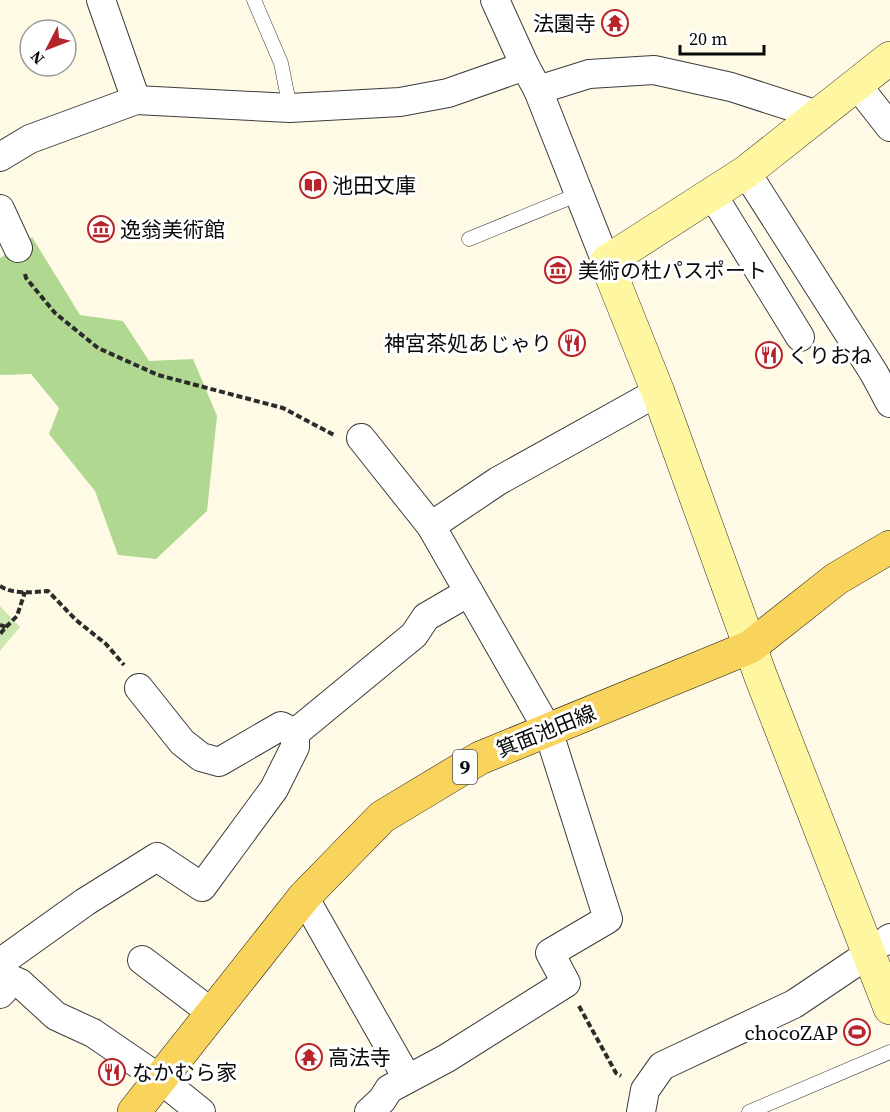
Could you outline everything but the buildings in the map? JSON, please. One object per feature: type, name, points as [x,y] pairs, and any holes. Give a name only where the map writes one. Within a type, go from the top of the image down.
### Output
[{"type":"main road","name":"箕面池田線","points":[[134,1112],[304,897],[382,818],[480,758],[750,647],[836,579],[890,547]]},
{"type":"street","points":[[101,0],[136,100]]},
{"type":"street","points":[[495,0],[531,78],[658,392],[750,647],[882,945],[890,1008]]},
{"type":"street","points":[[606,262],[746,172],[890,58]]},
{"type":"street","points":[[0,157],[30,139],[136,100],[290,108],[400,102],[531,78],[654,70],[731,87],[818,115]]},
{"type":"street","points":[[857,84],[890,127]]},
{"type":"street","points":[[746,172],[874,373],[890,403]]},
{"type":"street","points":[[712,194],[793,342],[839,318]]},
{"type":"street","points":[[0,209],[18,248]]},
{"type":"street","points":[[431,526],[498,481],[658,392]]},
{"type":"street","points":[[361,438],[431,526],[548,730],[608,919],[550,953],[566,983],[447,1058],[389,1089],[382,1100],[369,1112]]},
{"type":"street","points":[[201,1112],[160,1079],[93,1032],[56,1016],[20,983],[2,985],[1,962],[85,902],[158,857],[202,887],[274,789],[294,747],[295,733],[414,635],[426,617],[469,592]]},
{"type":"street","points":[[139,688],[182,742],[201,757],[219,762],[281,726],[295,733]]},
{"type":"street","points":[[304,897],[407,1078]]},
{"type":"street","points":[[643,1101],[662,1065],[794,1004],[882,945]]},
{"type":"street","points":[[142,960],[212,1013]]},
{"type":"lane","points":[[254,0],[281,63],[290,108]]},
{"type":"lane","points":[[469,239],[579,194]]},
{"type":"lane","points":[[749,1112],[890,1052]]},
{"type":"path","points":[[18,248],[26,278],[55,313],[98,348],[158,375],[283,408],[343,439],[361,438]]},
{"type":"path","points":[[0,586],[8,591],[48,591],[76,620],[106,644],[135,678],[139,688]]},
{"type":"path","points":[[0,634],[17,616],[25,592]]},
{"type":"path","points":[[0,625],[6,627]]},
{"type":"path","points":[[566,983],[616,1074],[643,1101]]},
{"type":"green space","points":[[32,237],[80,315],[123,321],[149,361],[193,359],[217,416],[207,511],[156,559],[118,555],[95,491],[49,434],[59,408],[31,374],[0,375],[0,258]]},
{"type":"green space","points":[[0,606],[20,627],[0,651]]},
{"type":"place","name":"法園寺","points":[[615,23]]},
{"type":"place","name":"池田文庫","points":[[313,185]]},
{"type":"place","name":"逸翁美術館","points":[[101,229]]},
{"type":"place","name":"美術の杜パスポート","points":[[558,270]]},
{"type":"place","name":"神宮茶処あじゃり","points":[[572,343]]},
{"type":"place","name":"くりおね","points":[[769,355]]},
{"type":"place","name":"chocoZAP","points":[[857,1032]]},
{"type":"place","name":"高法寺","points":[[309,1057]]},
{"type":"place","name":"なかむら家","points":[[112,1072]]}]
